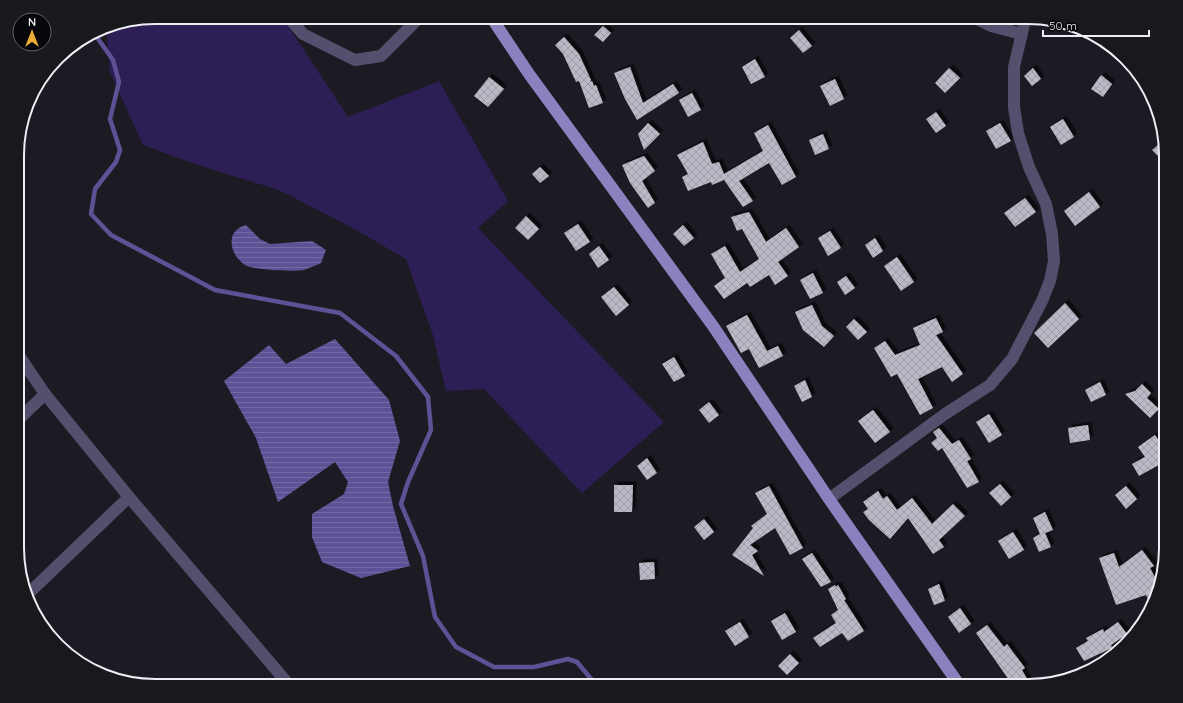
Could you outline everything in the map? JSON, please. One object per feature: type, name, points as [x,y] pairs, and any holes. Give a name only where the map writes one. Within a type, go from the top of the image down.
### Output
[{"type":"main road","points":[[496,24],[529,74],[713,326],[829,499],[955,679]]},
{"type":"street","points":[[294,24],[303,34],[355,60],[381,56],[413,24]]},
{"type":"street","points":[[988,24],[1022,34]]},
{"type":"street","points":[[829,499],[945,414],[990,385],[1012,359],[1042,301],[1050,281],[1054,261],[1052,234],[1046,204],[1020,140],[1014,107],[1014,67],[1024,24]]},
{"type":"street","points":[[24,363],[45,394],[129,497],[284,679]]},
{"type":"street","points":[[24,414],[45,394]]},
{"type":"street","points":[[31,591],[129,497]]},
{"type":"shaded area","points":[[146,24],[287,24],[348,117],[439,81],[508,201],[478,228],[664,422],[582,493],[484,389],[446,391],[433,335],[406,259],[351,227],[279,190],[198,165],[143,145],[110,72],[107,33],[113,31]]},
{"type":"shaded area","points":[[246,225],[260,239],[270,244],[312,241],[326,250],[321,263],[304,270],[292,271],[264,269],[245,265],[240,261],[233,250],[232,238],[234,232]]},
{"type":"shaded area","points":[[335,339],[389,400],[400,441],[388,482],[393,506],[410,566],[361,578],[322,562],[312,537],[312,514],[344,494],[348,482],[335,462],[278,502],[256,438],[224,381],[269,345],[286,364]]},
{"type":"building","points":[[603,26],[611,33],[603,42],[594,35]]},
{"type":"building","points":[[799,30],[812,46],[803,53],[790,38]]},
{"type":"building","points":[[564,37],[579,54],[591,80],[590,82],[592,81],[594,86],[596,85],[603,103],[589,108],[579,81],[576,82],[563,54],[555,45]]},
{"type":"building","points":[[755,59],[765,77],[751,84],[742,67]]},
{"type":"building","points":[[630,67],[643,103],[673,84],[679,93],[637,120],[625,99],[614,73]]},
{"type":"building","points":[[949,68],[960,78],[945,93],[935,83]]},
{"type":"building","points":[[1033,68],[1041,79],[1032,86],[1024,76]]},
{"type":"building","points":[[1101,75],[1112,84],[1103,97],[1091,89]]},
{"type":"building","points":[[489,77],[504,89],[488,107],[474,96]]},
{"type":"building","points":[[835,79],[844,99],[830,106],[820,86]]},
{"type":"building","points":[[692,93],[701,110],[688,117],[679,100]]},
{"type":"building","points":[[936,112],[946,126],[936,133],[926,119]]},
{"type":"building","points":[[1063,119],[1074,137],[1061,145],[1050,127]]},
{"type":"building","points":[[648,123],[660,134],[644,150],[638,134]]},
{"type":"building","points":[[1000,123],[1011,141],[996,149],[986,131]]},
{"type":"building","points":[[768,125],[796,177],[782,185],[769,163],[739,181],[753,201],[743,207],[724,180],[712,185],[711,182],[688,191],[682,177],[688,174],[677,155],[703,142],[712,164],[719,162],[724,174],[763,151],[754,133]]},
{"type":"building","points":[[823,134],[829,149],[815,155],[809,140]]},
{"type":"building","points":[[1159,144],[1159,157],[1152,150]]},
{"type":"building","points":[[644,156],[655,171],[642,181],[655,203],[648,208],[630,183],[622,165]]},
{"type":"building","points":[[540,167],[549,176],[540,183],[532,174]]},
{"type":"building","points":[[1089,192],[1100,207],[1075,226],[1064,211]]},
{"type":"building","points":[[1025,198],[1036,212],[1015,227],[1004,213]]},
{"type":"building","points":[[749,212],[766,242],[786,228],[799,247],[778,262],[788,276],[775,285],[769,275],[750,287],[747,283],[724,299],[714,286],[725,278],[711,254],[725,246],[740,272],[759,259],[742,229],[737,231],[731,217]]},
{"type":"building","points":[[526,216],[539,229],[528,240],[515,228]]},
{"type":"building","points":[[578,224],[590,242],[576,251],[564,233]]},
{"type":"building","points":[[683,225],[694,238],[684,246],[673,234]]},
{"type":"building","points":[[830,231],[841,248],[828,256],[818,238]]},
{"type":"building","points":[[875,238],[883,251],[873,258],[865,245]]},
{"type":"building","points":[[599,246],[609,260],[598,268],[589,254]]},
{"type":"building","points":[[897,257],[914,282],[901,291],[884,266]]},
{"type":"building","points":[[813,273],[823,293],[810,299],[800,280]]},
{"type":"building","points":[[846,276],[855,288],[845,295],[837,282]]},
{"type":"building","points":[[614,287],[629,305],[616,316],[601,297]]},
{"type":"building","points":[[1065,303],[1079,319],[1048,348],[1034,333]]},
{"type":"building","points":[[812,305],[822,326],[834,336],[824,347],[803,330],[795,312]]},
{"type":"building","points":[[747,315],[767,351],[778,346],[783,356],[759,368],[749,349],[741,353],[726,326]]},
{"type":"building","points":[[936,318],[943,332],[936,335],[963,374],[952,382],[942,367],[918,379],[933,408],[920,415],[897,374],[891,377],[874,348],[885,341],[895,355],[920,345],[913,328]]},
{"type":"building","points":[[854,319],[867,332],[858,340],[846,327]]},
{"type":"building","points":[[674,357],[685,376],[674,382],[662,364]]},
{"type":"building","points":[[805,380],[812,397],[802,402],[794,386]]},
{"type":"building","points":[[1100,382],[1106,395],[1091,402],[1085,390]]},
{"type":"building","points":[[1142,384],[1151,393],[1147,398],[1159,409],[1150,418],[1125,394],[1135,391]]},
{"type":"building","points":[[709,402],[719,415],[709,423],[699,410]]},
{"type":"building","points":[[873,410],[890,432],[875,443],[858,421]]},
{"type":"building","points":[[989,414],[1002,435],[989,443],[976,422]]},
{"type":"building","points":[[1088,425],[1090,440],[1070,443],[1068,428]]},
{"type":"building","points":[[939,428],[952,444],[959,440],[971,459],[967,461],[979,482],[967,488],[942,448],[938,451],[931,443],[937,438],[933,432]]},
{"type":"building","points":[[1155,435],[1159,441],[1159,465],[1139,476],[1132,464],[1145,457],[1138,447]]},
{"type":"building","points":[[647,458],[657,473],[647,480],[637,466]]},
{"type":"building","points":[[1000,484],[1011,497],[1001,506],[989,493]]},
{"type":"building","points":[[614,485],[633,485],[632,512],[614,512]]},
{"type":"building","points":[[769,486],[803,548],[790,555],[775,528],[750,545],[758,551],[752,555],[764,576],[732,555],[753,528],[751,526],[767,514],[755,493]]},
{"type":"building","points":[[1126,486],[1137,499],[1126,509],[1115,495]]},
{"type":"building","points":[[878,491],[883,499],[887,496],[897,510],[912,498],[932,524],[953,504],[965,516],[939,540],[944,547],[933,554],[908,518],[890,539],[869,520],[863,512],[868,509],[863,502]]},
{"type":"building","points":[[1045,512],[1053,530],[1045,533],[1051,547],[1039,552],[1033,538],[1040,534],[1033,518]]},
{"type":"building","points":[[704,519],[714,532],[704,540],[694,527]]},
{"type":"building","points":[[1013,532],[1024,550],[1009,559],[998,541]]},
{"type":"building","points":[[1142,550],[1154,566],[1150,568],[1155,578],[1155,582],[1148,600],[1146,595],[1116,605],[1099,558],[1114,553],[1119,567]]},
{"type":"building","points":[[812,553],[831,582],[821,587],[802,559]]},
{"type":"building","points":[[654,562],[655,579],[640,580],[639,563]]},
{"type":"building","points":[[939,584],[945,601],[934,605],[928,589]]},
{"type":"building","points":[[835,585],[836,587],[838,585],[846,599],[844,600],[864,631],[848,641],[842,633],[820,647],[813,638],[836,623],[831,615],[838,610],[828,589]]},
{"type":"building","points":[[960,608],[971,624],[959,633],[948,617]]},
{"type":"building","points":[[785,613],[796,632],[782,640],[771,621]]},
{"type":"building","points":[[740,622],[749,637],[735,646],[725,631]]},
{"type":"building","points":[[1118,622],[1127,633],[1111,645],[1111,648],[1084,661],[1076,648],[1088,641],[1086,638],[1103,629],[1104,632]]},
{"type":"building","points":[[987,625],[1004,647],[1007,644],[1025,668],[1022,670],[1027,679],[1008,679],[976,633]]},
{"type":"building","points":[[790,654],[799,663],[787,675],[778,666]]},
{"type":"waterway","points":[[97,38],[113,60],[119,82],[110,119],[120,150],[116,162],[95,189],[91,214],[111,235],[215,290],[340,313],[396,356],[428,397],[431,430],[408,482],[401,504],[423,556],[435,617],[456,647],[494,667],[534,667],[568,659],[577,662],[591,679]]}]
